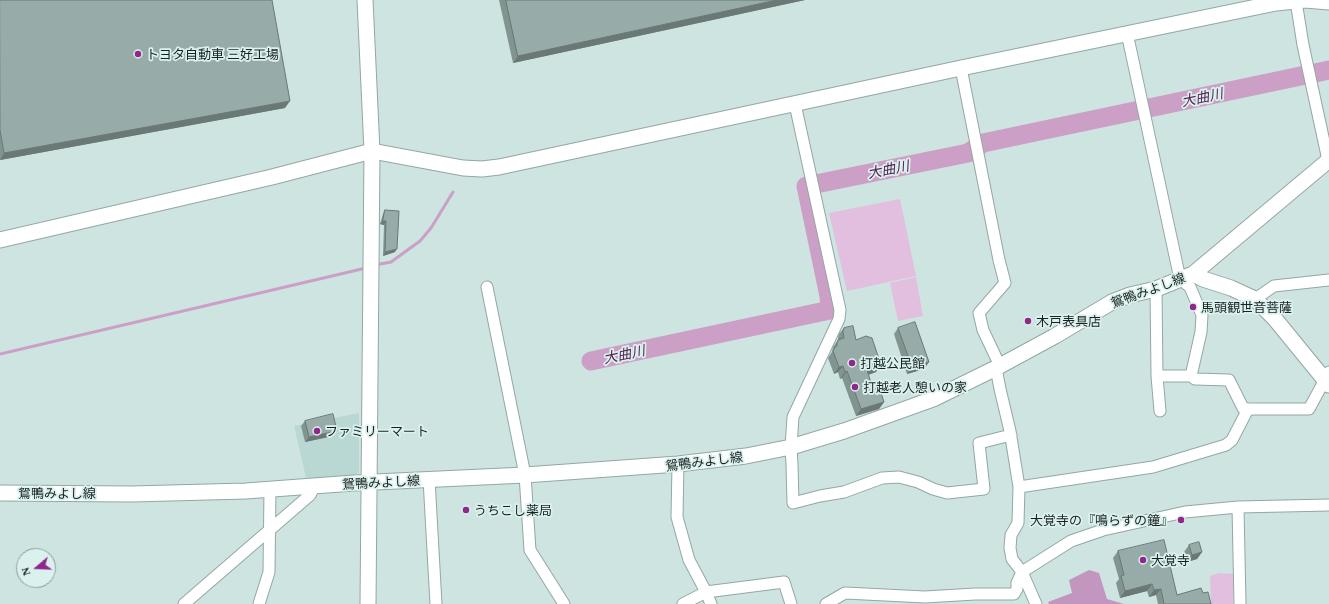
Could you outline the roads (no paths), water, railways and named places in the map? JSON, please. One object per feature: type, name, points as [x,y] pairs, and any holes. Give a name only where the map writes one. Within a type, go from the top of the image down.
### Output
[{"type":"street","points":[[365,0],[372,151],[368,604]]},
{"type":"street","points":[[0,240],[372,151],[463,168],[482,169],[499,167],[1275,1],[1305,0],[1329,2]]},
{"type":"street","points":[[1296,1],[1328,160]]},
{"type":"street","points":[[1127,33],[1187,277],[1202,315],[1201,332],[1191,376]]},
{"type":"street","points":[[961,68],[999,260],[1005,283],[979,313],[983,330],[998,367],[1000,389],[1011,436],[1019,487],[1018,523],[1011,534],[1010,548],[1012,560],[1022,572],[1036,604]]},
{"type":"street","points":[[795,104],[840,310],[840,318],[793,417],[791,447],[793,503],[844,492],[882,478],[899,477],[918,482],[933,490],[947,493],[984,488],[980,443],[1011,436]]},
{"type":"street","name":"鴛鴨みよし線","points":[[0,493],[132,494],[246,491],[429,479],[525,475],[678,464],[746,456],[791,447],[879,419],[933,398],[998,367],[1055,336],[1112,302],[1130,295],[1156,289],[1187,277],[1328,160]]},
{"type":"street","points":[[1157,376],[1191,376],[1195,379],[1229,380],[1243,408],[1248,409],[1309,409],[1328,379],[1255,298],[1203,279],[1187,277]]},
{"type":"street","points":[[1255,298],[1274,286],[1329,280]]},
{"type":"street","points":[[487,287],[525,475],[530,550],[564,604]]},
{"type":"street","points":[[1156,289],[1157,376],[1160,411]]},
{"type":"street","points":[[1019,487],[1153,467],[1226,445],[1232,440],[1248,409]]},
{"type":"street","points":[[678,464],[677,517],[689,560],[711,604]]},
{"type":"street","points":[[429,479],[436,604]]},
{"type":"street","points":[[184,604],[310,495],[315,486]]},
{"type":"street","points":[[259,604],[269,572],[270,489]]},
{"type":"street","points":[[827,604],[845,593],[925,597],[975,594],[1014,594],[1022,572],[1071,541],[1103,530],[1185,512],[1238,507],[1329,504]]},
{"type":"street","points":[[1238,507],[1240,604]]},
{"type":"street","points":[[684,604],[706,592],[784,582],[791,604]]},
{"type":"waterway","name":"大曲川","points":[[591,361],[830,310],[829,296],[806,186],[968,153],[983,143],[1329,70]]},
{"type":"waterway","points":[[375,265],[391,262],[420,241],[431,228],[453,192]]},
{"type":"waterway","points":[[0,354],[366,268]]},
{"type":"place","name":"トヨタ自動車 三好工場","points":[[138,54]]},
{"type":"place","name":"馬頭観世音菩薩","points":[[1193,307]]},
{"type":"place","name":"木戸表具店","points":[[1028,321]]},
{"type":"place","name":"打越公民館","points":[[852,363]]},
{"type":"place","name":"打越老人憩いの家","points":[[855,387]]},
{"type":"place","name":"ファミリーマート","points":[[317,431]]},
{"type":"place","name":"うちこし薬局","points":[[466,510]]},
{"type":"place","name":"大覚寺の『鳴らずの鐘』","points":[[1181,520]]},
{"type":"place","name":"大覚寺","points":[[1143,560]]}]
